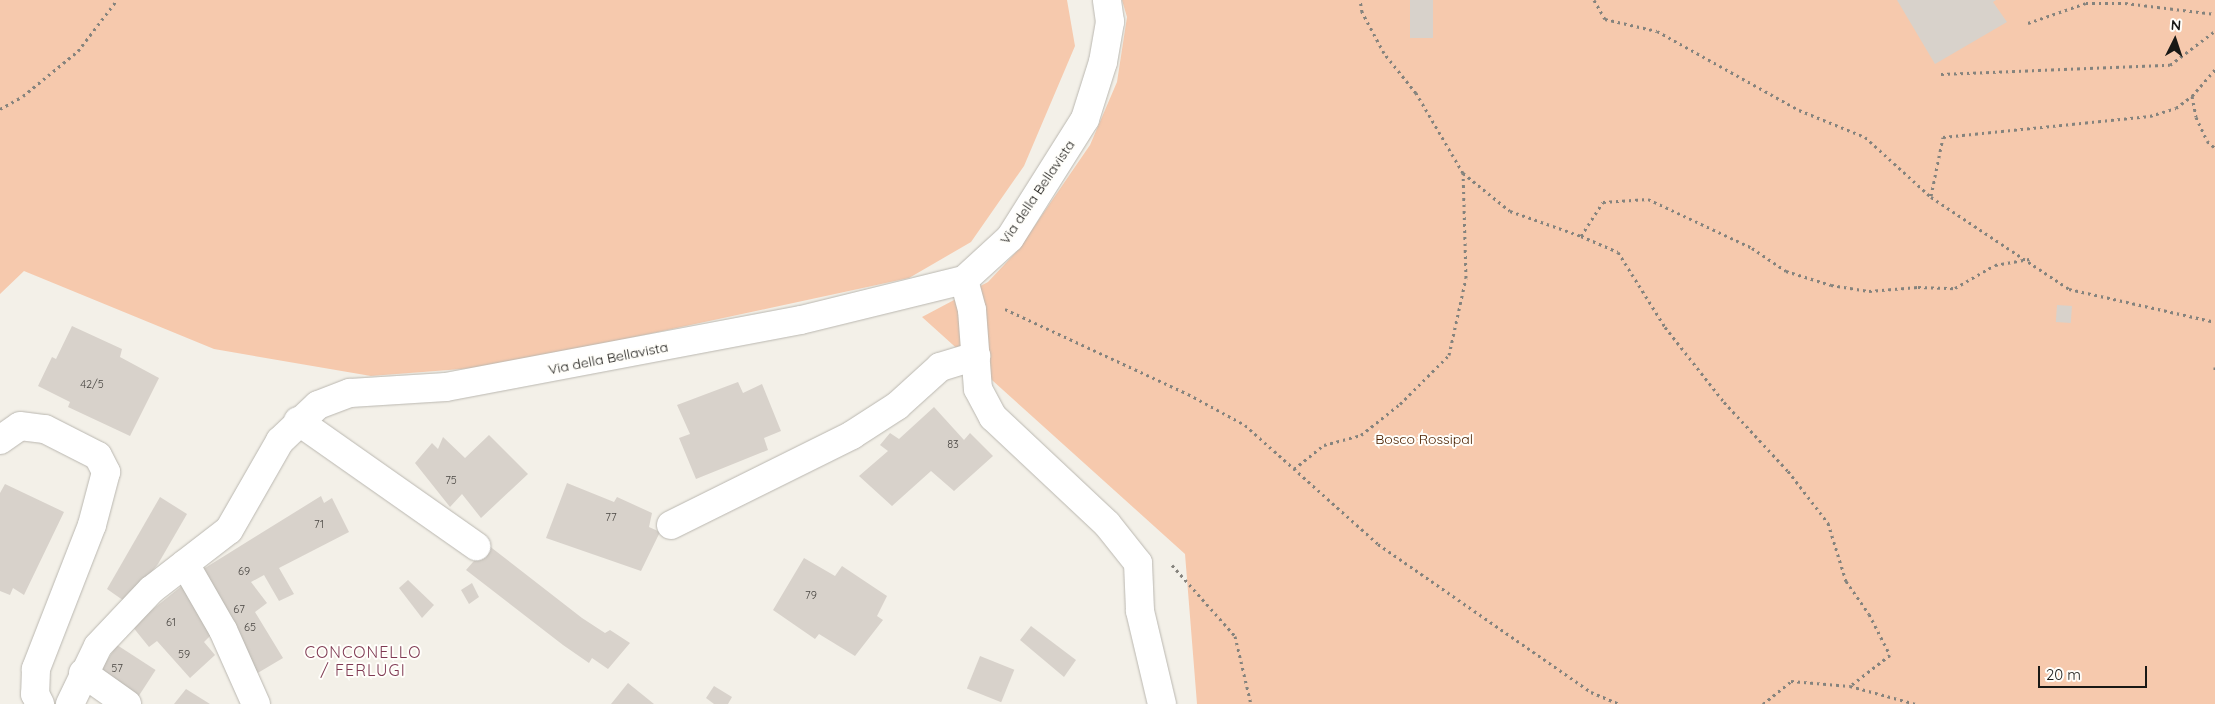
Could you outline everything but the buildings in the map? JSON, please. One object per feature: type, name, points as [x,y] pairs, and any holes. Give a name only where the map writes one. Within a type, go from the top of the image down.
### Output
[{"type":"street","name":"Via della Bellavista","points":[[70,704],[83,673],[98,646],[151,590],[229,530],[280,441],[298,421],[318,406],[350,393],[446,387],[529,373],[801,320],[964,280],[992,257],[1010,238],[1085,119],[1104,62],[1110,22],[1107,0]]},
{"type":"street","points":[[964,280],[972,310],[978,390],[993,417],[1107,524],[1138,563],[1140,612],[1162,704]]},
{"type":"street","points":[[671,525],[852,435],[897,406],[940,367],[976,356]]},
{"type":"street","points":[[298,421],[476,546]]},
{"type":"street","points":[[0,440],[20,426],[45,429],[98,456],[106,472],[92,525],[36,669],[35,694],[40,704]]},
{"type":"street","points":[[185,564],[223,630],[256,704]]},
{"type":"street","points":[[83,673],[127,704]]},
{"type":"path","points":[[0,109],[23,96],[78,51],[117,0]]},
{"type":"path","points":[[1360,0],[1362,12],[1384,53],[1416,93],[1463,172],[1510,211],[1581,236],[1618,252],[1666,327],[1724,402],[1788,471],[1828,523],[1846,581],[1869,614],[1890,655],[1850,686]]},
{"type":"path","points":[[1594,0],[1605,19],[1657,31],[1799,110],[1865,137],[1931,197],[2029,259],[2069,289],[2215,322]]},
{"type":"path","points":[[2028,23],[2086,3],[2125,3],[2215,14]]},
{"type":"path","points":[[1941,74],[2170,66],[2215,31]]},
{"type":"path","points":[[1931,197],[1944,137],[2141,118],[2176,108],[2192,96],[2215,70]]},
{"type":"path","points":[[2192,96],[2196,117],[2207,140],[2215,148]]},
{"type":"path","points":[[1294,469],[1324,445],[1361,435],[1400,404],[1449,355],[1466,278],[1463,172]]},
{"type":"path","points":[[1581,236],[1603,202],[1648,200],[1752,248],[1786,271],[1831,285],[1869,291],[1918,286],[1955,288],[1995,264],[2029,259]]},
{"type":"path","points":[[964,280],[1008,311],[1188,394],[1245,425],[1378,544],[1591,692],[1619,704]]},
{"type":"path","points":[[2215,367],[2215,372]]},
{"type":"path","points":[[1166,558],[1235,636],[1251,704]]},
{"type":"path","points":[[1763,704],[1791,681],[1850,686],[1916,704]]},
{"type":"green space","points":[[0,0],[1067,0],[1075,46],[1024,166],[971,242],[909,278],[500,366],[371,376],[214,349],[24,271],[0,294]]},
{"type":"green space","name":"Bosco Rossipal","points":[[1122,0],[2215,0],[2215,704],[1197,704],[1185,554],[922,317],[988,282],[1018,250],[1090,145],[1117,82],[1127,17]]},
{"type":"district","name":"CONCONELLO / FERLUGI","points":[[363,661]]}]
